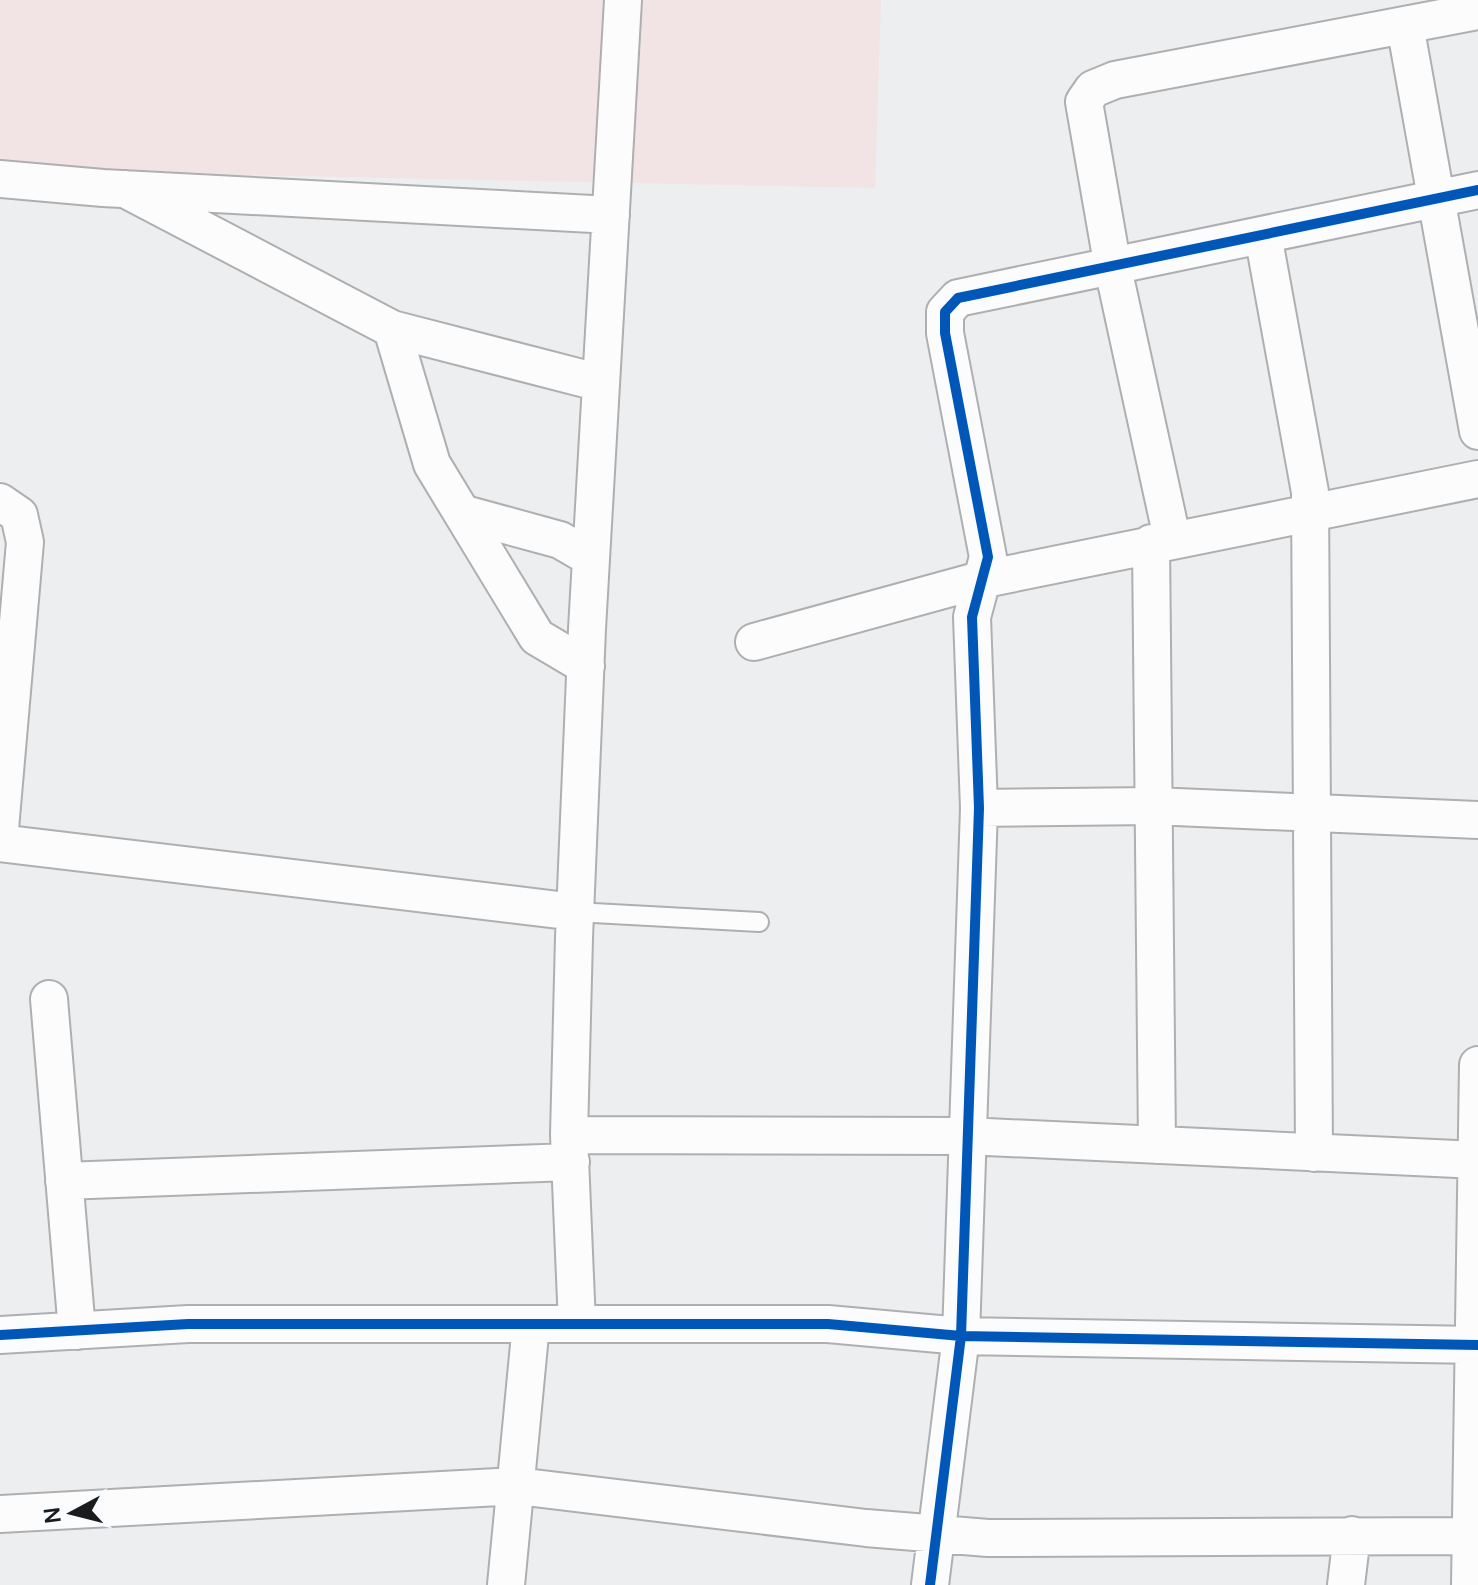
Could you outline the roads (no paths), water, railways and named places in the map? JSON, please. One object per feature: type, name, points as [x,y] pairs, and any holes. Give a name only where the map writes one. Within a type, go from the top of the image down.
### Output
[{"type":"street","points":[[577,1324],[570,1149],[575,912],[591,558],[623,0]]},
{"type":"street","points":[[1157,1145],[1153,806],[1162,541],[1085,122],[1084,102],[1093,89],[1115,80],[1478,11]]},
{"type":"street","points":[[1405,25],[1478,431]]},
{"type":"street","points":[[0,179],[125,189],[611,215]]},
{"type":"street","points":[[125,189],[392,329],[601,383]]},
{"type":"street","points":[[930,1585],[961,1336],[979,808],[972,617],[988,557],[945,333],[945,312],[958,298],[1478,190]]},
{"type":"street","points":[[1263,235],[1307,476],[1311,516],[1309,811],[1314,1153]]},
{"type":"street","points":[[392,329],[432,464],[537,637],[586,666]]},
{"type":"street","points":[[754,642],[980,580],[1162,541],[1311,516],[1478,479]]},
{"type":"street","points":[[0,502],[19,515],[25,542],[7,673],[0,829]]},
{"type":"street","points":[[465,514],[560,540],[591,558]]},
{"type":"street","points":[[979,808],[1153,806],[1478,820]]},
{"type":"street","points":[[0,843],[575,912]]},
{"type":"street","points":[[49,999],[77,1331]]},
{"type":"street","points":[[1470,1585],[1474,1518],[1478,1065]]},
{"type":"street","points":[[64,1181],[570,1149],[966,1136],[1477,1160]]},
{"type":"street","points":[[0,1335],[188,1324],[828,1324],[961,1336],[1476,1345]]},
{"type":"street","points":[[506,1585],[531,1324]]},
{"type":"street","points":[[0,1514],[517,1486],[937,1535],[988,1538],[1352,1535],[1474,1518]]},
{"type":"street","points":[[1346,1585],[1352,1535]]},
{"type":"lane","points":[[575,912],[759,922]]}]
